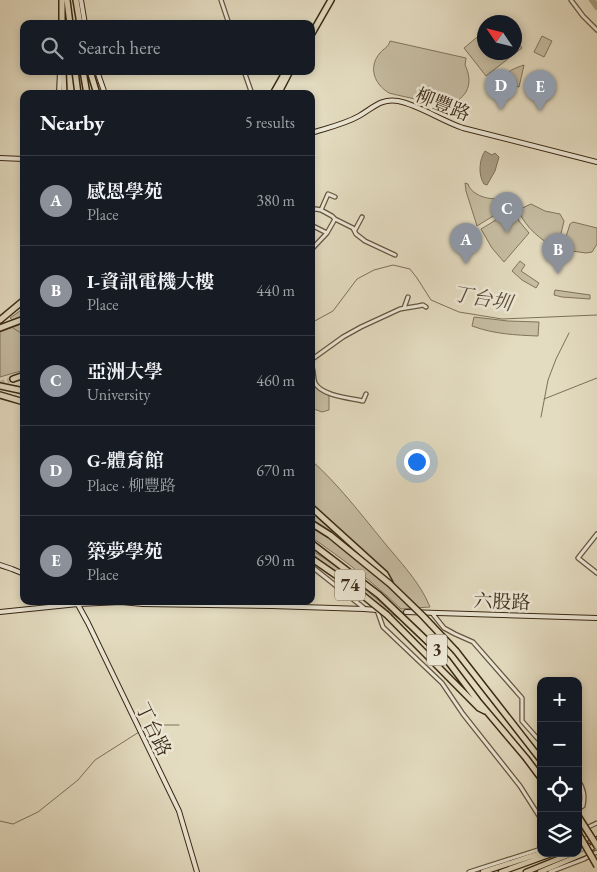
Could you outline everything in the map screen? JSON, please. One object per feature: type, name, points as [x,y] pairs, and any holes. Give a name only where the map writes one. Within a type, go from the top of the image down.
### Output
[{"type":"highway","points":[[60,0],[61,20]]},
{"type":"highway","points":[[67,0],[70,20]]},
{"type":"highway","points":[[75,0],[78,20]]},
{"type":"highway","points":[[315,22],[329,0]]},
{"type":"highway","points":[[315,27],[329,0]]},
{"type":"highway","points":[[61,75],[63,90]]},
{"type":"highway","points":[[76,75],[77,90]]},
{"type":"highway","points":[[84,75],[85,90]]},
{"type":"highway","points":[[91,75],[96,90]]},
{"type":"highway","points":[[275,90],[284,75]]},
{"type":"highway","points":[[280,90],[288,75]]},
{"type":"highway","points":[[0,320],[20,303]]},
{"type":"highway","points":[[0,328],[20,320]]},
{"type":"highway","points":[[13,379],[20,376]]},
{"type":"highway","points":[[0,386],[20,390]]},
{"type":"highway","points":[[0,395],[20,401]]},
{"type":"highway","points":[[315,511],[385,574],[390,584]]},
{"type":"highway","name":"3","points":[[315,526],[390,584],[456,650],[537,755]]},
{"type":"highway","name":"3","points":[[315,546],[379,595],[447,660],[537,773]]},
{"type":"highway","name":"74","points":[[315,561],[350,585],[387,615],[479,708],[491,716]]},
{"type":"highway","points":[[582,822],[597,844]]},
{"type":"highway","points":[[582,839],[597,866]]},
{"type":"main road","points":[[582,835],[597,828]]},
{"type":"main road","points":[[582,840],[597,833]]},
{"type":"main road","points":[[582,850],[597,844]]},
{"type":"main road","points":[[540,872],[585,854],[597,844]]},
{"type":"main road","points":[[483,872],[537,854]]},
{"type":"main road","points":[[501,872],[543,857]]},
{"type":"main road","points":[[526,872],[563,857]]},
{"type":"street","points":[[81,0],[84,20]]},
{"type":"street","points":[[221,0],[227,20]]},
{"type":"street","points":[[571,0],[597,30]]},
{"type":"street","points":[[98,75],[104,90]]},
{"type":"street","points":[[245,75],[251,90]]},
{"type":"street","name":"柳豐路","points":[[315,132],[359,116],[379,103],[390,100],[414,106],[460,127],[597,162]]},
{"type":"street","points":[[0,158],[20,159]]},
{"type":"street","points":[[322,210],[328,194],[335,197]]},
{"type":"street","points":[[315,209],[322,210],[353,228],[356,234],[365,241],[395,255]]},
{"type":"street","points":[[355,231],[362,217]]},
{"type":"street","points":[[315,246],[335,219]]},
{"type":"street","points":[[315,227],[327,232]]},
{"type":"street","points":[[404,308],[408,298]]},
{"type":"street","points":[[315,357],[343,337],[400,309],[423,304],[426,307]]},
{"type":"street","points":[[315,381],[319,388],[333,395],[362,401],[366,394]]},
{"type":"street","points":[[597,534],[578,558],[597,573]]},
{"type":"street","points":[[0,565],[20,572]]},
{"type":"street","points":[[315,569],[364,609]]},
{"type":"street","points":[[0,612],[55,605]]},
{"type":"street","name":"丁台路","points":[[79,605],[179,811],[197,872]]},
{"type":"street","points":[[208,605],[377,610],[383,627],[442,683],[520,786],[537,813]]},
{"type":"street","name":"六股路","points":[[406,612],[597,618]]},
{"type":"street","points":[[432,613],[444,628],[473,642],[522,698],[522,721],[537,738]]},
{"type":"street","points":[[582,786],[585,796],[582,807]]},
{"type":"street","points":[[582,830],[597,823]]},
{"type":"street","points":[[469,872],[537,850]]},
{"type":"street","points":[[550,872],[597,852]]},
{"type":"shaded area","points":[[542,36],[552,41],[544,57],[534,52]]},
{"type":"shaded area","points":[[477,37],[477,60],[507,60],[486,76],[464,48]]},
{"type":"shaded area","points":[[390,41],[466,58],[468,89],[455,102],[444,105],[389,93],[376,80],[374,64],[376,58]]},
{"type":"shaded area","points":[[524,65],[519,87],[503,83],[500,80],[507,73]]},
{"type":"shaded area","points":[[485,151],[492,155],[495,153],[499,157],[495,171],[487,185],[484,184],[480,172],[481,159]]},
{"type":"shaded area","points":[[465,183],[477,194],[487,198],[502,197],[498,213],[477,226],[466,191]]},
{"type":"shaded area","points":[[531,204],[545,211],[560,214],[564,221],[557,250],[534,233],[518,210]]},
{"type":"shaded area","points":[[514,209],[519,221],[529,233],[504,262],[492,248],[481,229]]},
{"type":"shaded area","points":[[573,222],[597,228],[597,244],[592,252],[565,250],[564,243],[570,224]]},
{"type":"shaded area","points":[[520,261],[525,265],[521,271],[539,283],[536,288],[522,280],[512,271]]},
{"type":"shaded area","points":[[555,290],[590,295],[590,299],[554,295]]},
{"type":"shaded area","points":[[20,311],[20,371],[0,377],[0,332],[19,325],[10,318]]},
{"type":"shaded area","points":[[474,317],[539,322],[538,336],[504,334],[480,329],[472,326]]},
{"type":"shaded area","points":[[315,385],[329,394],[329,410],[322,412],[315,409]]},
{"type":"shaded area","points":[[315,464],[340,489],[403,565],[421,589],[430,607],[401,609],[380,589],[315,540]]},
{"type":"shaded area","points":[[315,553],[357,582],[399,619],[315,557]]},
{"type":"waterway","points":[[592,0],[597,7]]},
{"type":"waterway","name":"丁台圳","points":[[315,321],[333,311],[357,279],[374,270],[393,265],[410,269],[431,300],[459,312],[502,319],[597,315]]},
{"type":"waterway","points":[[10,326],[20,332]]},
{"type":"waterway","points":[[541,417],[548,380],[569,333]]},
{"type":"waterway","points":[[544,399],[597,378]]},
{"type":"waterway","points":[[0,821],[13,824],[38,812],[78,780],[95,760],[150,725],[179,725]]},
{"type":"tunnel","points":[[0,383],[13,379]]},
{"type":"tunnel","points":[[383,611],[406,612]]},
{"type":"place","name":"G-體育館","points":[[501,110]]},
{"type":"place","name":"築夢學苑","points":[[540,111]]},
{"type":"place","name":"亞洲大學","points":[[507,233]]},
{"type":"place","name":"感恩學苑","points":[[466,264]]},
{"type":"place","name":"I-資訊電機大樓","points":[[558,274]]}]
